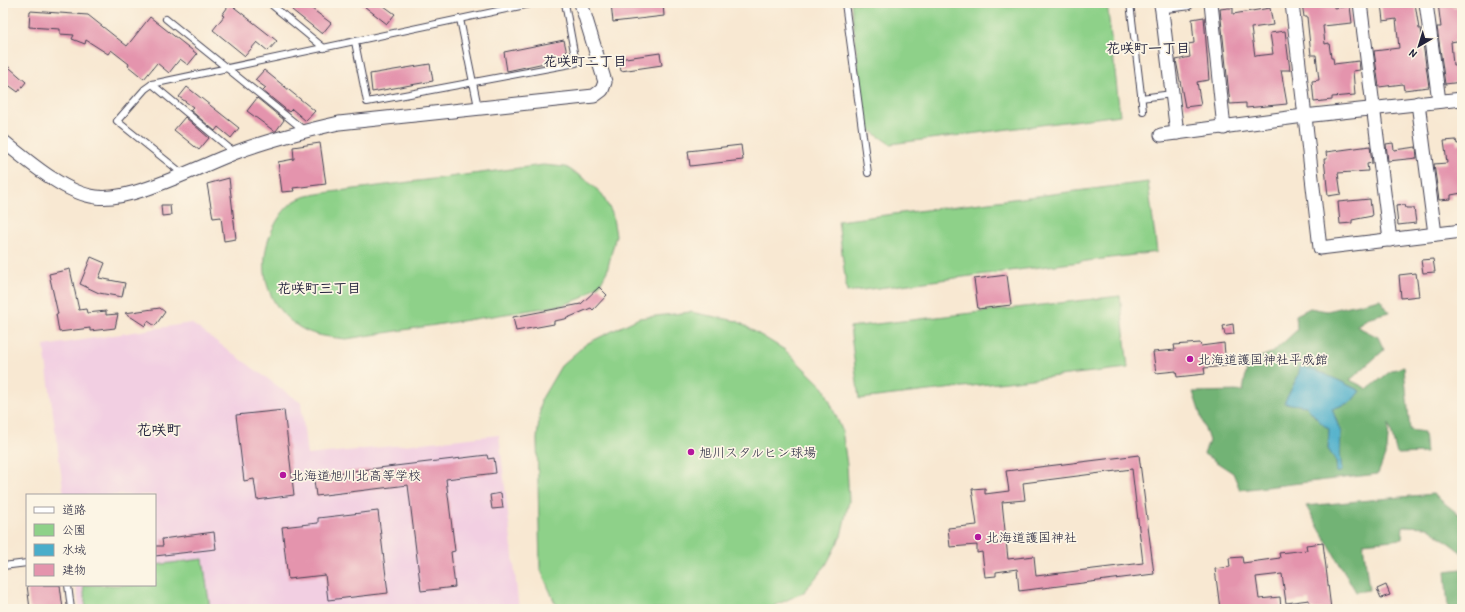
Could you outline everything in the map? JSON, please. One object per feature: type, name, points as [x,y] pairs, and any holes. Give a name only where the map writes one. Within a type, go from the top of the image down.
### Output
[{"type":"street","points":[[3,141],[28,161],[60,183],[78,193],[95,197],[112,198],[130,194],[235,152],[305,131],[339,123],[478,107],[594,96],[602,90],[605,82],[581,3]]},
{"type":"street","points":[[1177,133],[1161,4],[1187,3]]},
{"type":"street","points":[[1211,3],[1224,128]]},
{"type":"street","points":[[1292,3],[1320,248],[1462,231]]},
{"type":"street","points":[[1360,3],[1390,240]]},
{"type":"street","points":[[1426,3],[1439,101]]},
{"type":"street","points":[[1161,135],[1224,128],[1304,116],[1462,99]]},
{"type":"street","points":[[1418,103],[1435,234]]},
{"type":"lane","points":[[183,174],[117,121],[145,89],[152,84],[535,3]]},
{"type":"lane","points":[[355,42],[367,102],[576,63],[565,3]]},
{"type":"lane","points":[[845,3],[868,174]]},
{"type":"lane","points":[[1130,3],[1143,112]]},
{"type":"lane","points":[[274,6],[324,48]]},
{"type":"lane","points":[[166,19],[305,131]]},
{"type":"lane","points":[[460,19],[478,107]]},
{"type":"lane","points":[[152,84],[235,152]]},
{"type":"lane","points":[[1141,98],[1172,94]]},
{"type":"lane","points":[[3,566],[26,563]]},
{"type":"lane","points":[[68,586],[71,609]]},
{"type":"shaded area","name":"北海道旭川北高等学校","points":[[191,323],[301,403],[307,455],[499,435],[519,609],[80,609],[76,586],[156,586],[156,494],[64,494],[44,346]]},
{"type":"green space","points":[[851,3],[1107,3],[1120,115],[890,144],[865,127]]},
{"type":"green space","points":[[543,165],[566,167],[585,179],[601,193],[612,213],[616,235],[607,271],[600,284],[582,298],[563,305],[346,339],[316,334],[299,327],[277,306],[270,293],[266,279],[265,264],[266,250],[270,235],[283,212],[295,201],[303,197],[331,192]]},
{"type":"green space","points":[[1148,182],[1157,252],[847,292],[838,221]]},
{"type":"green space","points":[[1120,296],[1128,368],[859,399],[850,327]]},
{"type":"green space","points":[[1380,299],[1389,312],[1370,317],[1356,326],[1378,337],[1384,350],[1350,380],[1368,389],[1392,370],[1404,367],[1410,430],[1424,432],[1426,453],[1397,454],[1389,424],[1387,450],[1378,474],[1240,490],[1233,473],[1204,454],[1209,441],[1193,392],[1243,391],[1248,362],[1273,352],[1297,330],[1296,315],[1310,308],[1327,311]],"holes":[[[1303,367],[1323,373],[1330,378],[1338,380],[1360,391],[1351,402],[1332,409],[1341,433],[1340,452],[1342,471],[1337,473],[1336,461],[1328,449],[1329,429],[1313,415],[1293,385]]]},
{"type":"green space","name":"旭川スタルヒン球場","points":[[690,312],[737,321],[785,350],[824,388],[842,430],[847,465],[849,501],[841,536],[826,565],[804,592],[768,609],[564,609],[555,603],[540,568],[537,439],[541,400],[561,366],[586,344],[639,318]]},
{"type":"green space","points":[[1433,494],[1462,517],[1462,553],[1428,527],[1403,526],[1402,539],[1363,543],[1369,590],[1356,592],[1306,506]]},
{"type":"green space","points":[[203,559],[210,609],[86,609],[83,586],[156,586],[156,565]]},
{"type":"green space","points":[[1462,569],[1462,608],[1448,609],[1445,571]]},
{"type":"water","points":[[1300,367],[1312,369],[1360,391],[1351,402],[1332,409],[1341,433],[1340,452],[1342,471],[1337,473],[1336,461],[1328,449],[1329,429],[1322,424],[1306,406],[1284,403],[1298,376]]},
{"type":"building","points":[[297,3],[304,3],[331,23],[322,34],[292,10]]},
{"type":"building","points":[[360,3],[380,3],[395,14],[387,24]]},
{"type":"building","points":[[611,3],[663,3],[664,16],[613,22]]},
{"type":"building","points":[[1302,3],[1334,3],[1334,8],[1350,6],[1352,23],[1323,26],[1325,44],[1329,43],[1331,58],[1333,58],[1334,64],[1359,61],[1360,70],[1353,71],[1355,95],[1332,97],[1332,100],[1314,102],[1312,81],[1319,80],[1316,55],[1311,55],[1307,17],[1304,17]]},
{"type":"building","points":[[1381,3],[1415,3],[1419,29],[1421,29],[1429,87],[1404,90],[1403,84],[1379,87],[1374,51],[1399,48],[1396,19],[1383,21]]},
{"type":"building","points":[[1438,3],[1452,3],[1453,8],[1462,7],[1462,40],[1451,42],[1453,65],[1462,65],[1462,82],[1445,84],[1437,27],[1441,27]]},
{"type":"building","points":[[230,4],[277,41],[268,51],[257,42],[245,56],[213,30],[224,16],[222,15]]},
{"type":"building","points":[[1233,8],[1233,14],[1270,8],[1273,25],[1251,28],[1255,56],[1273,54],[1270,33],[1285,31],[1290,70],[1281,70],[1287,104],[1246,108],[1246,103],[1230,104],[1220,9]]},
{"type":"building","points":[[30,11],[88,15],[127,46],[150,17],[197,54],[188,65],[180,59],[169,73],[157,63],[144,79],[128,66],[129,64],[111,50],[108,54],[86,40],[85,44],[72,39],[74,35],[60,34],[60,29],[29,27]]},
{"type":"building","points":[[1204,17],[1209,80],[1197,82],[1201,105],[1185,107],[1176,60],[1190,57],[1188,44],[1194,43],[1192,19]]},
{"type":"building","points":[[564,40],[568,58],[507,71],[504,52]]},
{"type":"building","points":[[660,53],[662,65],[621,71],[619,59]]},
{"type":"building","points":[[3,62],[26,82],[18,92],[3,81]]},
{"type":"building","points":[[430,64],[433,81],[372,92],[370,74]]},
{"type":"building","points":[[264,70],[315,111],[306,121],[292,109],[289,112],[263,91],[266,88],[255,80]]},
{"type":"building","points":[[187,87],[239,128],[231,138],[218,127],[215,131],[190,110],[193,107],[179,97]]},
{"type":"building","points":[[257,98],[284,120],[276,131],[247,111]]},
{"type":"building","points":[[185,117],[209,138],[199,150],[174,130]]},
{"type":"building","points":[[1456,140],[1457,144],[1462,143],[1462,193],[1451,195],[1451,199],[1439,200],[1434,164],[1447,163],[1444,141]]},
{"type":"building","points":[[320,143],[326,184],[293,188],[294,191],[282,192],[278,162],[294,159],[293,147]]},
{"type":"building","points":[[1393,143],[1394,150],[1416,147],[1417,158],[1388,161],[1386,144]]},
{"type":"building","points":[[741,145],[743,160],[690,166],[688,151]]},
{"type":"building","points":[[1370,146],[1372,163],[1367,164],[1368,171],[1338,173],[1341,194],[1328,196],[1324,159],[1327,159],[1326,152]]},
{"type":"building","points":[[229,178],[236,239],[224,241],[221,217],[213,218],[207,184]]},
{"type":"building","points":[[1370,199],[1372,216],[1352,220],[1352,223],[1340,224],[1338,202]]},
{"type":"building","points":[[161,205],[170,205],[171,215],[162,216]]},
{"type":"building","points":[[1405,205],[1406,208],[1414,208],[1416,223],[1398,225],[1396,206]]},
{"type":"building","points":[[91,257],[105,263],[99,278],[125,283],[122,297],[99,293],[80,284]]},
{"type":"building","points":[[1433,259],[1435,272],[1423,273],[1421,260]]},
{"type":"building","points":[[70,269],[79,310],[86,309],[87,313],[106,311],[106,315],[118,314],[115,328],[90,331],[90,328],[59,332],[56,314],[58,314],[49,274]]},
{"type":"building","points":[[1416,273],[1419,296],[1401,298],[1399,275]]},
{"type":"building","points":[[1007,275],[1011,305],[978,309],[974,279]]},
{"type":"building","points":[[599,287],[607,295],[593,310],[591,308],[565,319],[554,321],[554,324],[516,331],[513,317],[581,304]]},
{"type":"building","points":[[160,308],[165,312],[155,326],[148,321],[145,326],[125,313]]},
{"type":"building","points":[[1233,324],[1234,334],[1225,335],[1223,326]]},
{"type":"building","name":"北海道護国神社平成館","points":[[1200,343],[1201,346],[1224,343],[1226,366],[1204,368],[1205,374],[1177,377],[1176,371],[1156,373],[1153,352],[1175,350],[1174,345]]},
{"type":"building","points":[[284,410],[294,495],[257,500],[254,479],[244,481],[236,415]]},
{"type":"building","name":"北海道旭川北高等学校","points":[[487,455],[488,459],[494,458],[496,473],[446,479],[455,551],[451,552],[455,587],[421,591],[408,485],[316,496],[314,480],[320,479],[320,475]]},
{"type":"building","name":"北海道護国神社","points":[[1139,455],[1154,574],[1019,591],[1017,569],[996,572],[996,576],[985,577],[982,552],[977,553],[977,545],[950,547],[948,528],[977,525],[972,489],[985,488],[985,494],[1009,491],[1006,471]],"holes":[[[1132,469],[1143,563],[1036,576],[1034,556],[1008,559],[1002,502],[1025,500],[1023,483]]]},
{"type":"building","points":[[501,493],[503,508],[492,509],[490,495]]},
{"type":"building","points":[[378,511],[388,593],[328,600],[325,575],[288,579],[282,527],[318,523],[318,518]]},
{"type":"building","points":[[214,532],[216,549],[156,556],[156,546],[163,546],[162,539]]},
{"type":"building","points":[[1323,543],[1331,609],[1310,609],[1309,600],[1286,603],[1282,574],[1256,577],[1259,599],[1280,597],[1281,609],[1220,609],[1215,569],[1230,567],[1229,558],[1242,557],[1243,563],[1280,558],[1279,553],[1307,550],[1306,545]]},
{"type":"building","points":[[1386,585],[1390,595],[1381,598],[1377,589]]},
{"type":"building","points":[[27,586],[60,586],[63,609],[30,609]]},
{"type":"place","name":"北海道護国神社平成館","points":[[1190,359]]},
{"type":"place","name":"旭川スタルヒン球場","points":[[691,452]]},
{"type":"place","name":"北海道旭川北高等学校","points":[[283,475]]},
{"type":"place","name":"北海道護国神社","points":[[978,537]]},
{"type":"district","name":"花咲町一丁目","points":[[1148,48]]},
{"type":"district","name":"花咲町二丁目","points":[[585,61]]},
{"type":"district","name":"花咲町三丁目","points":[[319,288]]},
{"type":"district","name":"花咲町","points":[[159,430]]}]
